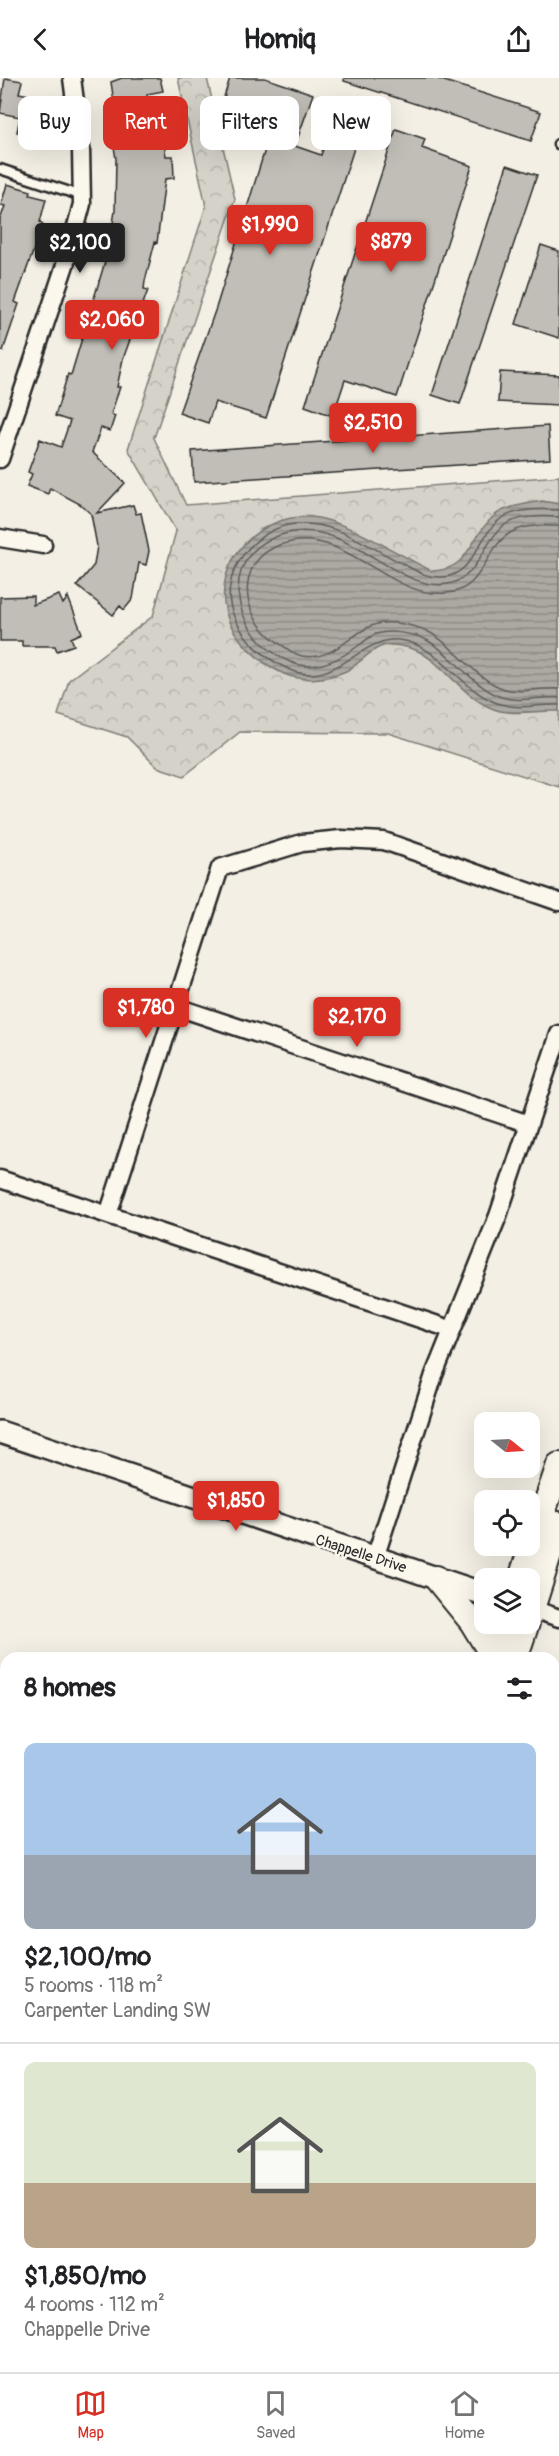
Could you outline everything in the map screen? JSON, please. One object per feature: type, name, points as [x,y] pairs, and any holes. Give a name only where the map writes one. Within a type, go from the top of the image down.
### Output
[{"type":"main road","points":[[524,1568],[559,1465]]},
{"type":"main road","points":[[540,1581],[559,1524]]},
{"type":"main road","points":[[436,1578],[472,1622],[490,1652]]},
{"type":"main road","points":[[496,1652],[502,1634]]},
{"type":"main road","points":[[518,1652],[523,1634]]},
{"type":"street","points":[[0,459],[9,419],[71,244],[82,196],[81,148],[72,78]]},
{"type":"street","points":[[0,538],[43,545]]},
{"type":"street","points":[[108,1215],[220,868],[302,843],[341,839],[384,841],[559,902]]},
{"type":"street","points":[[174,1006],[529,1124]]},
{"type":"street","points":[[375,1558],[450,1329],[491,1235],[559,1034]]},
{"type":"street","points":[[0,1179],[450,1329]]},
{"type":"street","name":"Chappelle Drive","points":[[0,1432],[474,1590]]},
{"type":"street","points":[[540,1615],[559,1618]]},
{"type":"lane","points":[[0,169],[82,196]]},
{"type":"green space","points":[[178,78],[207,78],[211,96],[200,96],[200,150],[224,150],[235,199],[154,438],[186,505],[559,476],[559,787],[388,733],[240,732],[184,776],[157,767],[127,737],[58,715],[69,680],[153,616],[176,531],[128,449],[206,206],[188,124],[188,96],[182,96]]},
{"type":"water","points":[[542,501],[559,504],[559,711],[507,712],[488,706],[466,692],[427,657],[407,647],[388,645],[380,647],[346,671],[331,676],[307,679],[284,674],[257,657],[241,641],[226,613],[224,594],[226,576],[233,559],[244,544],[258,532],[275,523],[293,518],[312,517],[340,524],[432,571],[445,569],[462,559],[485,525],[494,516],[504,510]]},
{"type":"building","points":[[5,78],[22,81],[19,93],[34,96],[18,96],[18,117],[0,113]]},
{"type":"building","points":[[122,78],[160,78],[163,91],[147,94],[147,96],[113,96],[111,82]]},
{"type":"building","points":[[230,78],[265,78],[313,94],[299,134],[299,96],[224,96]]},
{"type":"building","points":[[344,78],[435,78],[541,112],[531,141],[344,81]]},
{"type":"building","points":[[396,129],[425,139],[422,148],[472,166],[397,397],[345,380],[333,416],[305,406],[389,150],[391,150]]},
{"type":"building","points":[[299,147],[321,155],[323,150],[353,150],[266,418],[215,402],[208,423],[179,413],[216,308],[265,150],[299,150]]},
{"type":"building","points":[[115,150],[165,150],[166,156],[173,156],[174,178],[165,179],[157,243],[155,242],[145,281],[144,289],[148,290],[123,359],[117,387],[120,387],[111,414],[115,416],[110,431],[101,428],[92,452],[125,483],[97,513],[133,505],[136,514],[141,513],[149,551],[146,565],[139,563],[133,599],[124,610],[120,606],[113,615],[77,586],[94,565],[97,546],[91,514],[80,504],[50,488],[48,494],[27,486],[32,474],[28,472],[40,439],[61,447],[70,421],[55,416],[68,374],[71,375],[113,235],[111,235],[115,211]]},
{"type":"building","points":[[507,165],[537,175],[460,404],[432,395]]},
{"type":"building","points":[[7,184],[31,191],[30,195],[46,199],[40,222],[43,224],[15,302],[19,304],[3,351],[0,350],[0,220],[5,206],[1,205]]},
{"type":"building","points":[[541,245],[559,251],[559,338],[516,324]]},
{"type":"building","points":[[500,372],[559,375],[559,405],[498,402]]},
{"type":"building","points":[[548,426],[550,459],[194,482],[192,451]]},
{"type":"building","points":[[59,595],[63,604],[68,597],[82,633],[71,638],[74,645],[57,651],[55,646],[22,646],[22,641],[0,641],[0,597],[33,596],[33,605]]}]
